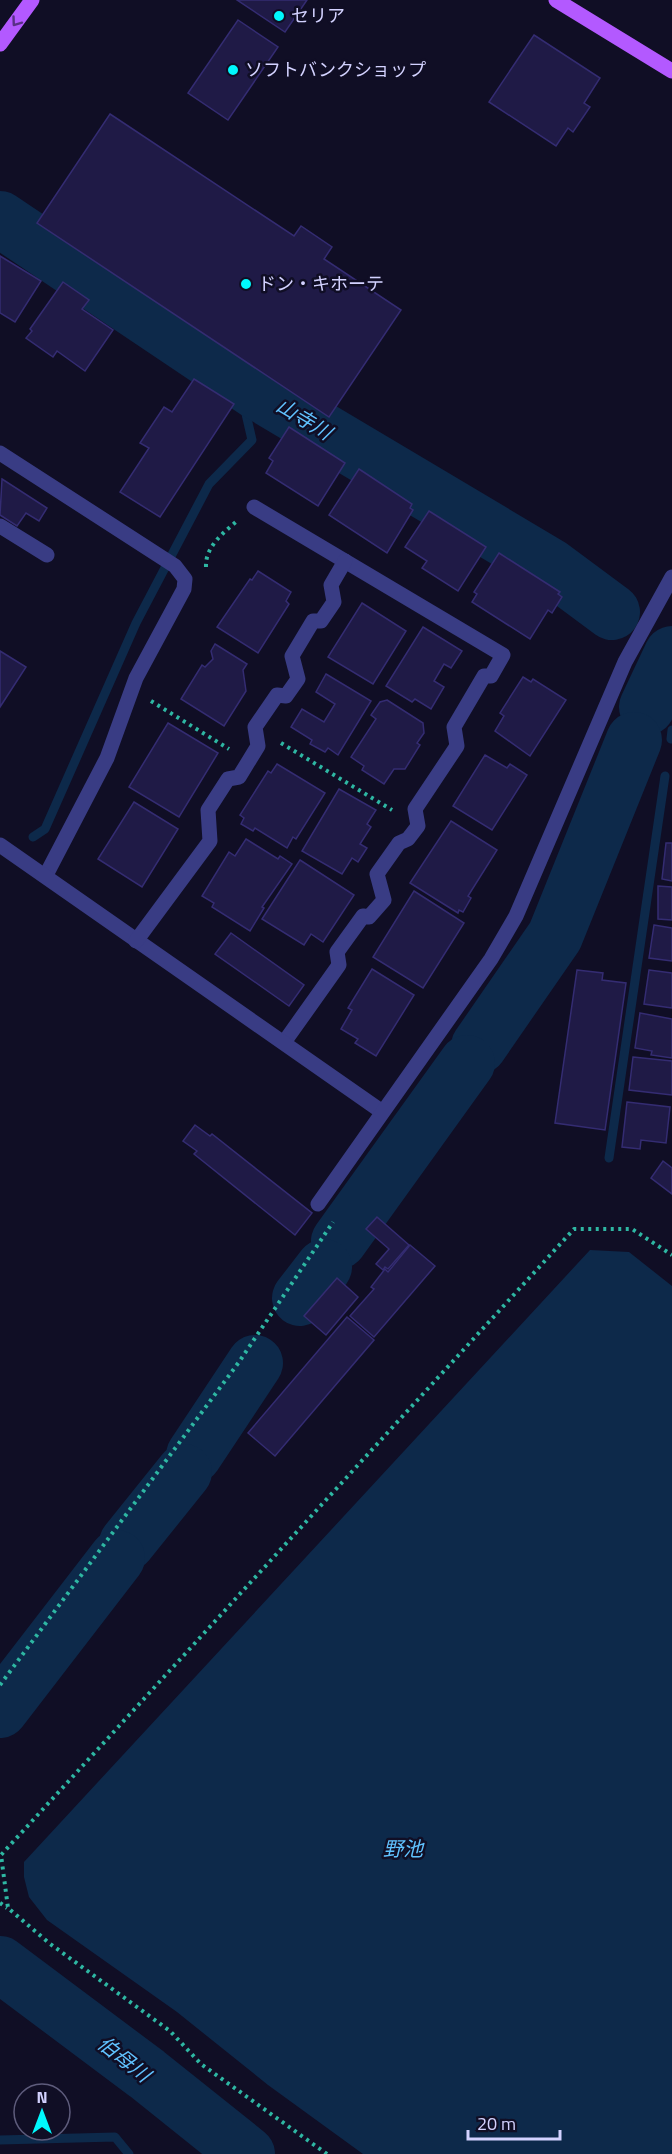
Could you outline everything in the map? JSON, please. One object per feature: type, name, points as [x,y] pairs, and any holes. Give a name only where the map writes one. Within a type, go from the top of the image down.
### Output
[{"type":"main road","points":[[0,44],[32,0]]},
{"type":"main road","points":[[556,0],[672,71]]},
{"type":"street","points":[[0,453],[175,566],[185,579],[184,589],[136,678],[107,758],[46,875]]},
{"type":"street","points":[[254,507],[503,655],[491,676],[484,676],[454,727],[457,746],[415,809],[418,826],[408,839],[399,843],[377,874],[384,900],[369,917],[363,916],[337,952],[339,965],[285,1041]]},
{"type":"street","points":[[0,526],[46,555]]},
{"type":"street","points":[[136,941],[210,841],[208,810],[228,779],[239,777],[258,746],[255,727],[277,695],[286,696],[298,679],[292,656],[313,621],[321,621],[334,602],[331,585],[345,561]]},
{"type":"street","points":[[318,1204],[381,1111],[491,959],[516,916],[625,662],[672,577]]},
{"type":"street","points":[[0,845],[46,875],[136,941],[285,1041],[381,1111]]},
{"type":"path","points":[[148,699],[248,762]]},
{"type":"path","points":[[255,727],[418,826]]},
{"type":"path","points":[[0,1686],[239,1362],[334,1220]]},
{"type":"path","points":[[8,1908],[1,1855],[574,1229],[632,1229],[672,1255]]},
{"type":"path","points":[[0,1903],[49,1943],[170,2031],[201,2064],[327,2154]]},
{"type":"water","name":"野池","points":[[590,1250],[629,1252],[672,1286],[672,2154],[363,2154],[268,2085],[177,2012],[47,1920],[29,1897],[24,1877],[24,1862]]},
{"type":"building","name":"セリア","points":[[237,0],[307,0],[285,32]]},
{"type":"building","name":"ソフトバンクショップ","points":[[238,20],[278,47],[228,120],[188,93]]},
{"type":"building","points":[[534,35],[600,78],[584,103],[590,107],[573,132],[568,128],[556,146],[489,102]]},
{"type":"building","name":"ドン・キホーテ","points":[[110,114],[294,236],[301,226],[332,247],[324,259],[401,310],[329,417],[37,223]]},
{"type":"building","points":[[0,256],[41,281],[15,322],[0,313]]},
{"type":"building","points":[[63,282],[89,300],[82,309],[113,330],[85,371],[57,351],[53,357],[26,338]]},
{"type":"building","points":[[194,379],[234,404],[160,517],[120,492],[149,448],[140,443],[164,407],[172,412]]},
{"type":"building","points":[[289,427],[345,463],[318,506],[266,473],[273,461],[269,458]]},
{"type":"building","points":[[359,469],[412,504],[410,508],[413,510],[387,553],[329,515]]},
{"type":"building","points":[[2,479],[47,508],[39,521],[26,513],[17,526],[0,515]]},
{"type":"building","points":[[429,511],[486,547],[458,591],[422,568],[427,561],[405,547]]},
{"type":"building","points":[[499,553],[560,592],[558,594],[562,597],[552,613],[548,610],[530,639],[472,602],[477,594],[474,592]]},
{"type":"building","points":[[258,571],[291,592],[286,601],[289,604],[258,653],[217,627]]},
{"type":"building","points":[[362,603],[406,631],[373,684],[328,657]]},
{"type":"building","points":[[423,627],[462,651],[451,668],[444,664],[434,681],[444,687],[431,709],[415,699],[412,702],[386,686]]},
{"type":"building","points":[[215,644],[247,664],[243,670],[246,691],[224,726],[181,699],[202,665],[205,667],[213,659],[211,651]]},
{"type":"building","points":[[0,651],[26,667],[0,707]]},
{"type":"building","points":[[326,674],[371,701],[338,755],[328,748],[325,752],[310,744],[312,740],[291,727],[302,709],[324,722],[335,704],[316,692]]},
{"type":"building","points":[[523,677],[531,682],[533,679],[566,700],[530,756],[495,731],[504,716],[500,713]]},
{"type":"building","points":[[387,700],[423,723],[424,733],[417,743],[420,745],[405,769],[394,769],[384,784],[362,770],[364,766],[351,757],[376,719],[371,715],[380,702]]},
{"type":"building","points":[[168,723],[218,753],[179,817],[129,787]]},
{"type":"building","points":[[485,755],[507,768],[510,764],[527,775],[492,830],[453,806]]},
{"type":"building","points":[[277,764],[325,793],[296,839],[293,837],[287,848],[255,828],[253,831],[241,824],[244,818],[240,815],[268,771],[271,773]]},
{"type":"building","points":[[339,789],[376,810],[367,824],[371,827],[360,844],[367,848],[358,862],[352,858],[342,874],[302,851]]},
{"type":"building","points":[[134,802],[178,829],[142,887],[98,859]]},
{"type":"building","points":[[451,821],[497,850],[468,896],[471,898],[463,912],[459,910],[458,913],[410,883]]},
{"type":"building","points":[[246,839],[278,859],[280,856],[292,864],[262,907],[264,908],[250,931],[212,907],[214,903],[202,896],[229,852],[235,856]]},
{"type":"building","points":[[666,843],[672,843],[672,881],[662,879]]},
{"type":"building","points":[[300,860],[354,895],[323,942],[311,934],[304,945],[262,919]]},
{"type":"building","points":[[658,886],[672,887],[672,920],[658,919]]},
{"type":"building","points":[[414,891],[464,923],[423,988],[373,957]]},
{"type":"building","points":[[654,925],[672,928],[672,961],[649,958]]},
{"type":"building","points":[[231,933],[304,985],[289,1006],[215,954]]},
{"type":"building","points":[[372,969],[414,995],[376,1056],[355,1043],[358,1039],[341,1029],[352,1010],[348,1008]]},
{"type":"building","points":[[577,970],[603,973],[602,980],[626,983],[605,1130],[555,1123]]},
{"type":"building","points":[[649,970],[672,973],[672,1008],[644,1004]]},
{"type":"building","points":[[640,1013],[672,1019],[672,1058],[651,1055],[652,1051],[635,1048]]},
{"type":"building","points":[[633,1057],[672,1061],[672,1095],[629,1090]]},
{"type":"building","points":[[627,1102],[670,1107],[666,1143],[641,1140],[640,1149],[622,1147]]},
{"type":"building","points":[[195,1125],[210,1136],[212,1134],[312,1213],[295,1235],[194,1154],[197,1151],[183,1141]]},
{"type":"building","points":[[663,1161],[672,1168],[672,1194],[651,1178]]},
{"type":"building","points":[[377,1217],[409,1245],[388,1269],[385,1267],[383,1270],[376,1264],[389,1249],[366,1229]]},
{"type":"building","points":[[410,1245],[435,1266],[374,1337],[350,1316],[374,1289],[371,1287],[385,1269],[388,1272]]},
{"type":"building","points":[[337,1278],[358,1297],[326,1335],[304,1316]]},
{"type":"building","points":[[347,1317],[374,1340],[275,1456],[248,1433]]},
{"type":"waterway","name":"山寺川","points":[[0,219],[256,391],[550,566],[612,612]]},
{"type":"waterway","points":[[33,837],[45,829],[136,623],[209,484],[252,440],[246,414],[256,391]]},
{"type":"waterway","points":[[647,707],[672,654]]},
{"type":"waterway","points":[[650,700],[672,709]]},
{"type":"waterway","points":[[671,739],[672,730]]},
{"type":"waterway","points":[[479,1046],[555,936],[634,740]]},
{"type":"waterway","points":[[609,1158],[665,776]]},
{"type":"waterway","points":[[339,1241],[467,1063]]},
{"type":"waterway","points":[[300,1298],[324,1267]]},
{"type":"waterway","points":[[194,1455],[255,1363]]},
{"type":"waterway","points":[[127,1543],[184,1472]]},
{"type":"waterway","points":[[0,1710],[117,1558]]},
{"type":"waterway","name":"伯母川","points":[[0,1964],[147,2074],[247,2154]]},
{"type":"waterway","points":[[0,2140],[115,2137],[129,2154]]},
{"type":"place","name":"セリア","points":[[279,16]]},
{"type":"place","name":"ソフトバンクショップ","points":[[233,70]]},
{"type":"place","name":"ドン・キホーテ","points":[[246,284]]}]
